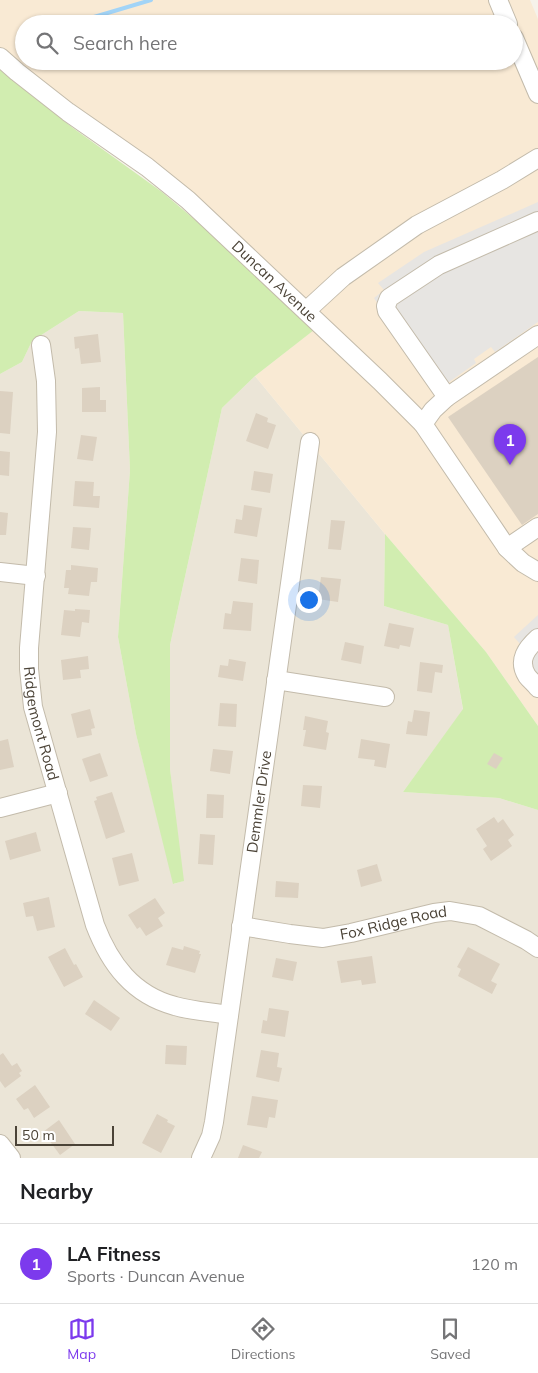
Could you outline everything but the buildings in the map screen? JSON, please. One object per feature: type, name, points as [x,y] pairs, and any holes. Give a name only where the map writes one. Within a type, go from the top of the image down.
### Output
[{"type":"street","points":[[498,0],[504,15]]},
{"type":"street","name":"Duncan Avenue","points":[[0,57],[68,112],[172,186],[306,310],[423,424],[508,548],[523,563],[538,572]]},
{"type":"street","points":[[523,59],[538,94]]},
{"type":"street","points":[[306,310],[343,277],[417,225],[502,180],[538,158]]},
{"type":"street","points":[[447,397],[387,311],[389,298],[439,265],[538,221]]},
{"type":"street","points":[[423,424],[432,410],[447,397],[538,335]]},
{"type":"street","name":"Ridgemont Road","points":[[41,345],[46,381],[47,432],[29,648],[33,707],[95,925],[103,944],[119,970],[135,985],[162,1002],[190,1010],[228,1015]]},
{"type":"street","name":"Demmler Drive","points":[[201,1158],[211,1136],[214,1122],[310,442]]},
{"type":"street","points":[[508,548],[538,527]]},
{"type":"street","points":[[0,572],[36,576]]},
{"type":"street","points":[[538,638],[528,647],[523,660],[526,675],[538,688]]},
{"type":"street","points":[[276,680],[385,697]]},
{"type":"street","points":[[0,808],[58,793]]},
{"type":"street","name":"Fox Ridge Road","points":[[241,926],[323,938],[351,933],[434,912],[450,911],[479,916],[538,948]]},
{"type":"street","points":[[0,1144],[11,1158]]},
{"type":"shaded area","points":[[0,0],[530,0],[538,19],[538,726],[486,652],[385,534],[255,376],[320,325],[256,264],[16,70],[523,70],[523,15],[15,15],[15,69],[0,57]]},
{"type":"shaded area","points":[[538,202],[538,322],[495,352],[491,347],[474,359],[476,363],[435,392],[374,298],[384,290],[378,283],[424,252]]},
{"type":"shaded area","points":[[79,311],[123,313],[130,470],[118,637],[136,734],[174,884],[183,881],[170,769],[170,645],[222,408],[255,376],[385,534],[384,606],[448,625],[463,710],[403,792],[499,798],[538,810],[538,1158],[0,1158],[0,374],[22,362],[32,341]]},
{"type":"shaded area","points":[[538,615],[538,695],[521,645],[514,637]]},
{"type":"green space","points":[[0,68],[73,128],[162,192],[213,235],[314,330],[255,376],[222,408],[170,645],[170,769],[184,881],[173,884],[136,734],[118,637],[130,470],[123,313],[79,311],[32,341],[22,362],[0,374]]},
{"type":"green space","points":[[385,534],[486,652],[538,726],[538,810],[499,798],[403,792],[463,709],[448,625],[384,606]]},
{"type":"waterway","points":[[101,15],[151,0]]},
{"type":"place","name":"LA Fitness","points":[[510,465]]}]
